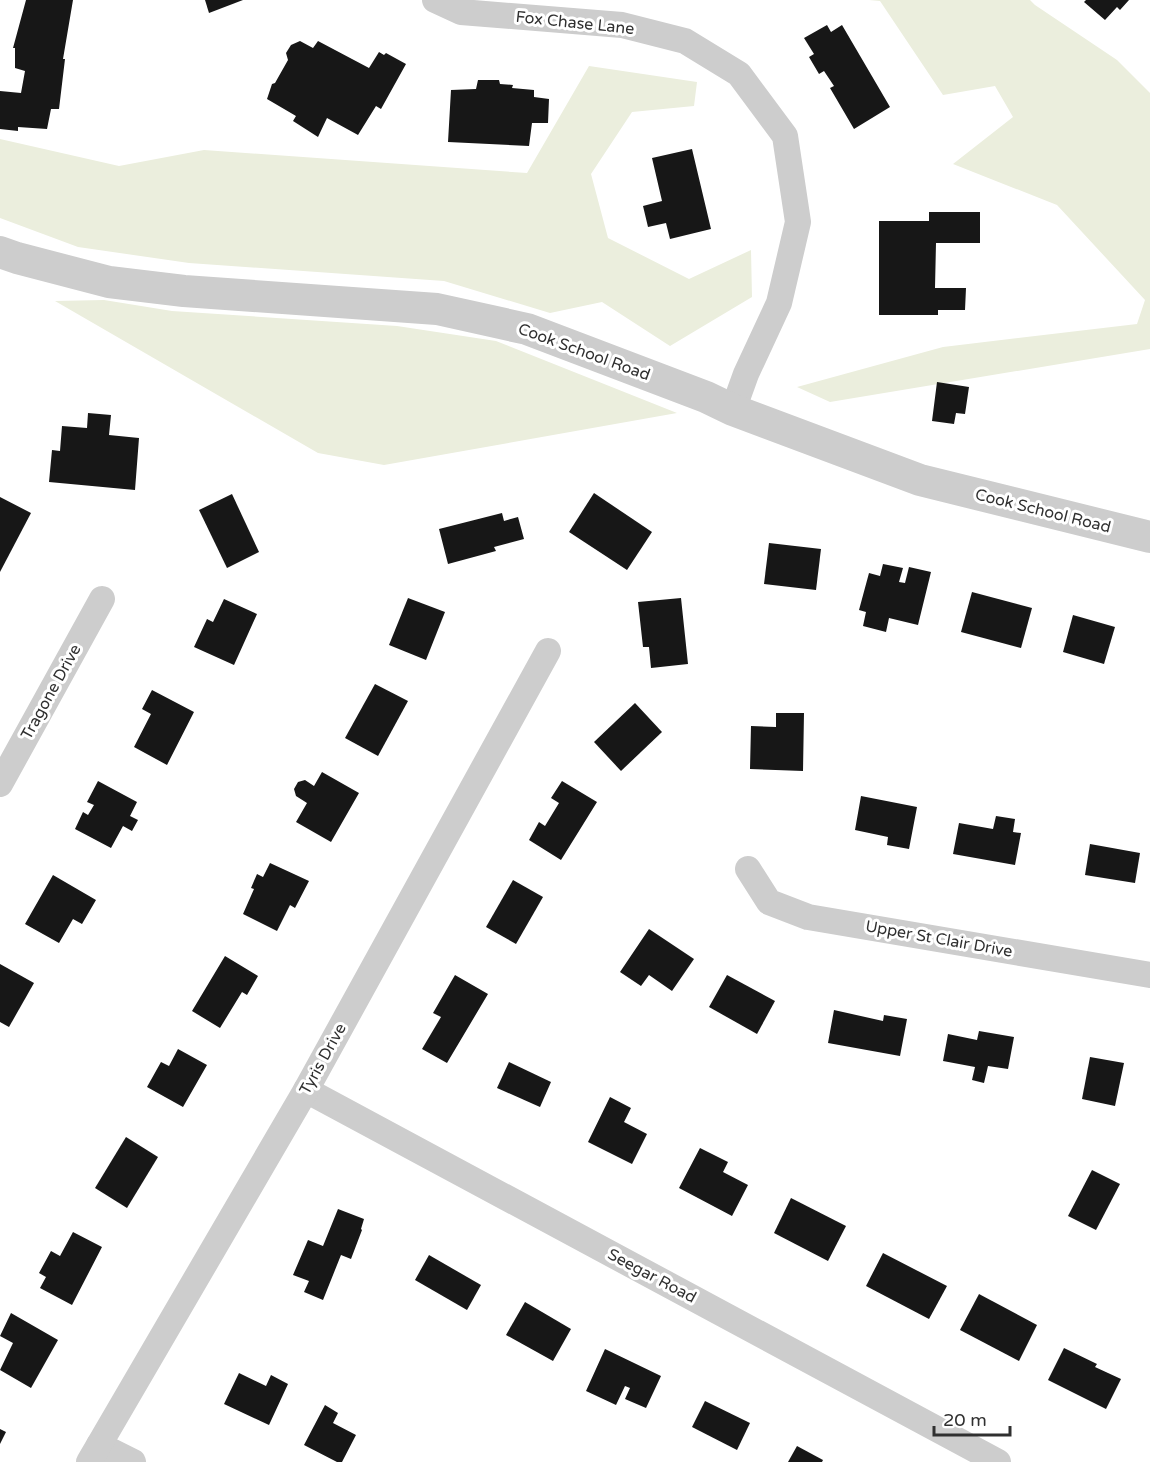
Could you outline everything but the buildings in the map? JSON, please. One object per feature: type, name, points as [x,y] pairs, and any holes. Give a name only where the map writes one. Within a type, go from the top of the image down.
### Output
[{"type":"street","name":"Fox Chase Lane","points":[[435,0],[460,12],[622,25],[685,41],[738,74],[785,136],[798,222],[779,303],[746,374],[733,410]]},
{"type":"street","name":"Cook School Road","points":[[0,252],[109,282],[184,291],[437,309],[527,329],[920,480],[1150,537]]},
{"type":"street","name":"Tragone Drive","points":[[0,784],[102,599]]},
{"type":"street","name":"Tyris Drive","points":[[94,1454],[306,1090],[548,651]]},
{"type":"street","name":"Upper St Clair Drive","points":[[748,869],[769,902],[808,917],[1150,975]]},
{"type":"street","name":"Seegar Road","points":[[306,1090],[998,1462]]},
{"type":"street","points":[[94,1454],[133,1462]]},
{"type":"green space","points":[[869,0],[1030,0],[1117,60],[1150,93],[1150,349],[830,402],[797,387],[943,347],[1137,324],[1145,300],[1057,205],[953,164],[1013,117],[995,86],[943,95],[880,1]]},
{"type":"green space","points":[[589,66],[697,82],[694,106],[632,112],[591,174],[608,238],[689,279],[751,250],[752,297],[670,346],[602,302],[550,313],[444,281],[189,263],[78,247],[0,218],[0,139],[119,166],[204,150],[527,173]]},
{"type":"green space","points":[[104,300],[172,311],[397,326],[496,341],[677,413],[384,465],[318,453],[55,301]]}]
